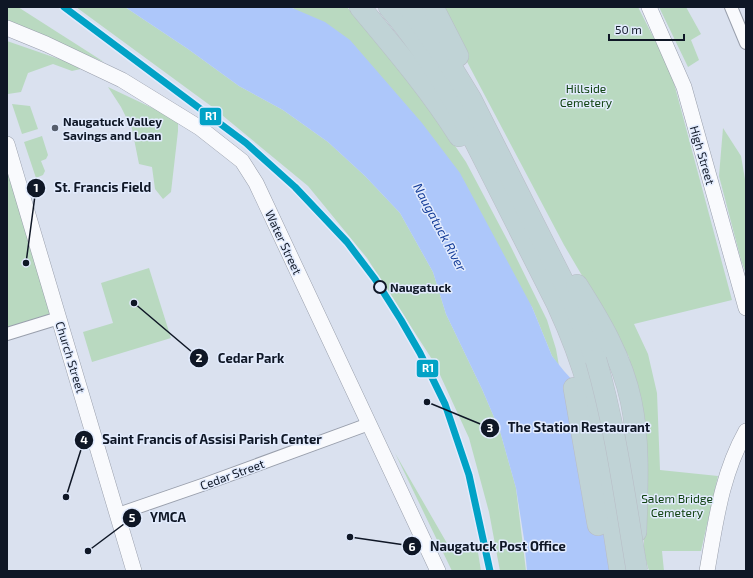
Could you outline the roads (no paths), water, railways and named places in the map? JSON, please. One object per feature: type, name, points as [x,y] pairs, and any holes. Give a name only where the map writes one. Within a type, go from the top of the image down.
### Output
[{"type":"highway","points":[[360,7],[430,92],[508,206]]},
{"type":"highway","points":[[389,7],[419,46],[457,106],[540,270],[582,364],[605,391],[613,427],[636,571]]},
{"type":"highway","points":[[409,7],[456,74],[471,99],[572,298],[582,364],[597,425],[620,571]]},
{"type":"highway","points":[[433,7],[482,104],[505,165]]},
{"type":"highway","points":[[530,215],[578,285],[604,328],[627,384],[631,401],[636,441],[636,571]]},
{"type":"highway","points":[[582,364],[578,407],[606,571]]},
{"type":"street","name":"High Street","points":[[649,7],[684,86],[746,308]]},
{"type":"street","points":[[731,7],[746,44]]},
{"type":"street","name":"Water Street","points":[[7,28],[46,44],[122,80],[200,128],[242,161],[256,183],[438,571]]},
{"type":"street","name":"Church Street","points":[[7,144],[134,571]]},
{"type":"street","points":[[7,334],[59,318]]},
{"type":"street","name":"Cedar Street","points":[[118,514],[206,484],[369,424]]},
{"type":"street","points":[[707,571],[725,479],[731,461],[746,431]]},
{"type":"water","name":"Naugatuck River","points":[[125,7],[290,7],[325,22],[350,40],[422,123],[460,173],[532,307],[552,356],[575,383],[582,397],[610,571],[527,571],[524,539],[516,488],[500,431],[482,389],[446,314],[433,272],[400,213],[365,176],[328,142],[283,110],[239,86],[188,49]]},
{"type":"place","name":"Naugatuck Valley Savings and Loan","points":[[55,128]]},
{"type":"place","name":"St. Francis Field","points":[[26,263]]},
{"type":"place","name":"Naugatuck","points":[[380,287]]},
{"type":"place","name":"Cedar Park","points":[[134,303]]},
{"type":"place","name":"The Station Restaurant","points":[[427,402]]},
{"type":"place","name":"Saint Francis of Assisi Parish Center","points":[[66,497]]},
{"type":"place","name":"Naugatuck Post Office","points":[[350,537]]},
{"type":"place","name":"YMCA","points":[[88,551]]},
{"type":"park label","name":"Hillside Cemetery","points":[[586,95]]},
{"type":"park label","name":"Salem Bridge Cemetery","points":[[677,505]]}]
